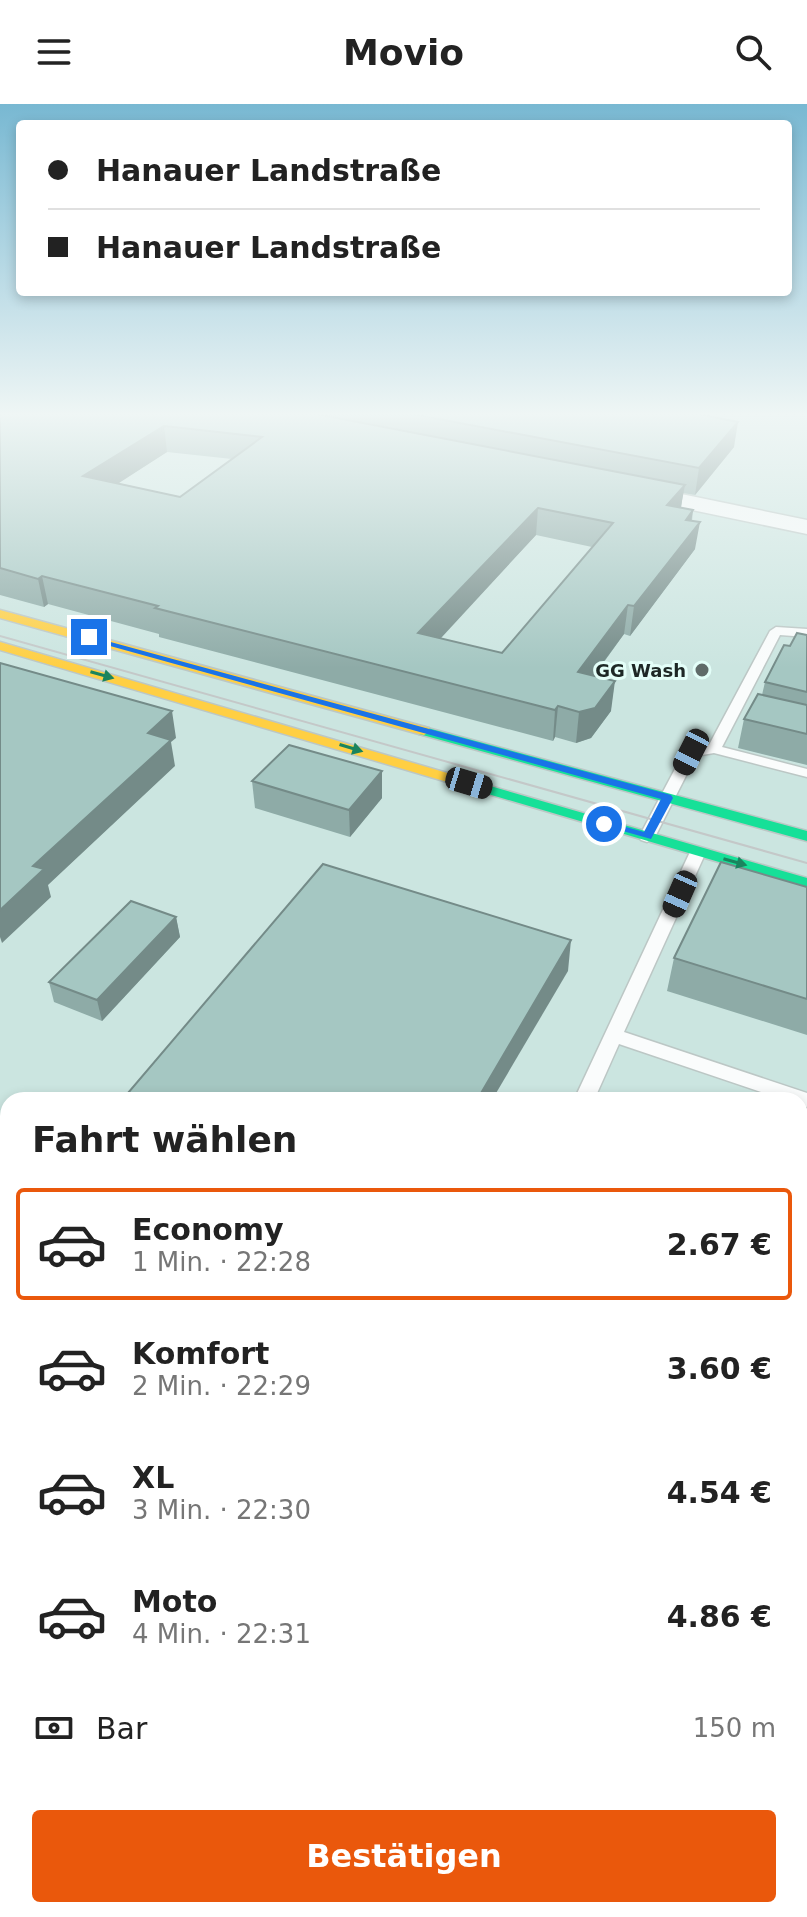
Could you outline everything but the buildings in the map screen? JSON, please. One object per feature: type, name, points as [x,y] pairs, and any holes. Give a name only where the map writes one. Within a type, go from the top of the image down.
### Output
[{"type":"main road","points":[[0,614],[807,836]]},
{"type":"main road","points":[[0,646],[807,883]]},
{"type":"street","points":[[669,499],[807,527]]},
{"type":"lane","points":[[714,749],[741,712],[776,631],[807,633]]},
{"type":"lane","points":[[647,837],[691,752],[714,749],[807,773]]},
{"type":"lane","points":[[588,1092],[698,852]]},
{"type":"lane","points":[[616,1036],[783,1092]]},
{"type":"shaded area","points":[[0,499],[807,499],[807,1092],[0,1092]]},
{"type":"tram line","points":[[0,636],[807,863]]},
{"type":"traffic: fast","points":[[424,731],[807,836]]},
{"type":"traffic: fast","points":[[449,778],[807,883]]},
{"type":"traffic: slow","points":[[0,614],[424,731]]},
{"type":"traffic: slow","points":[[0,646],[449,778]]},
{"type":"place","name":"GG Wash","points":[[702,670]]},
{"type":"route","points":[[89,637],[667,798],[647,837],[604,824]]}]
